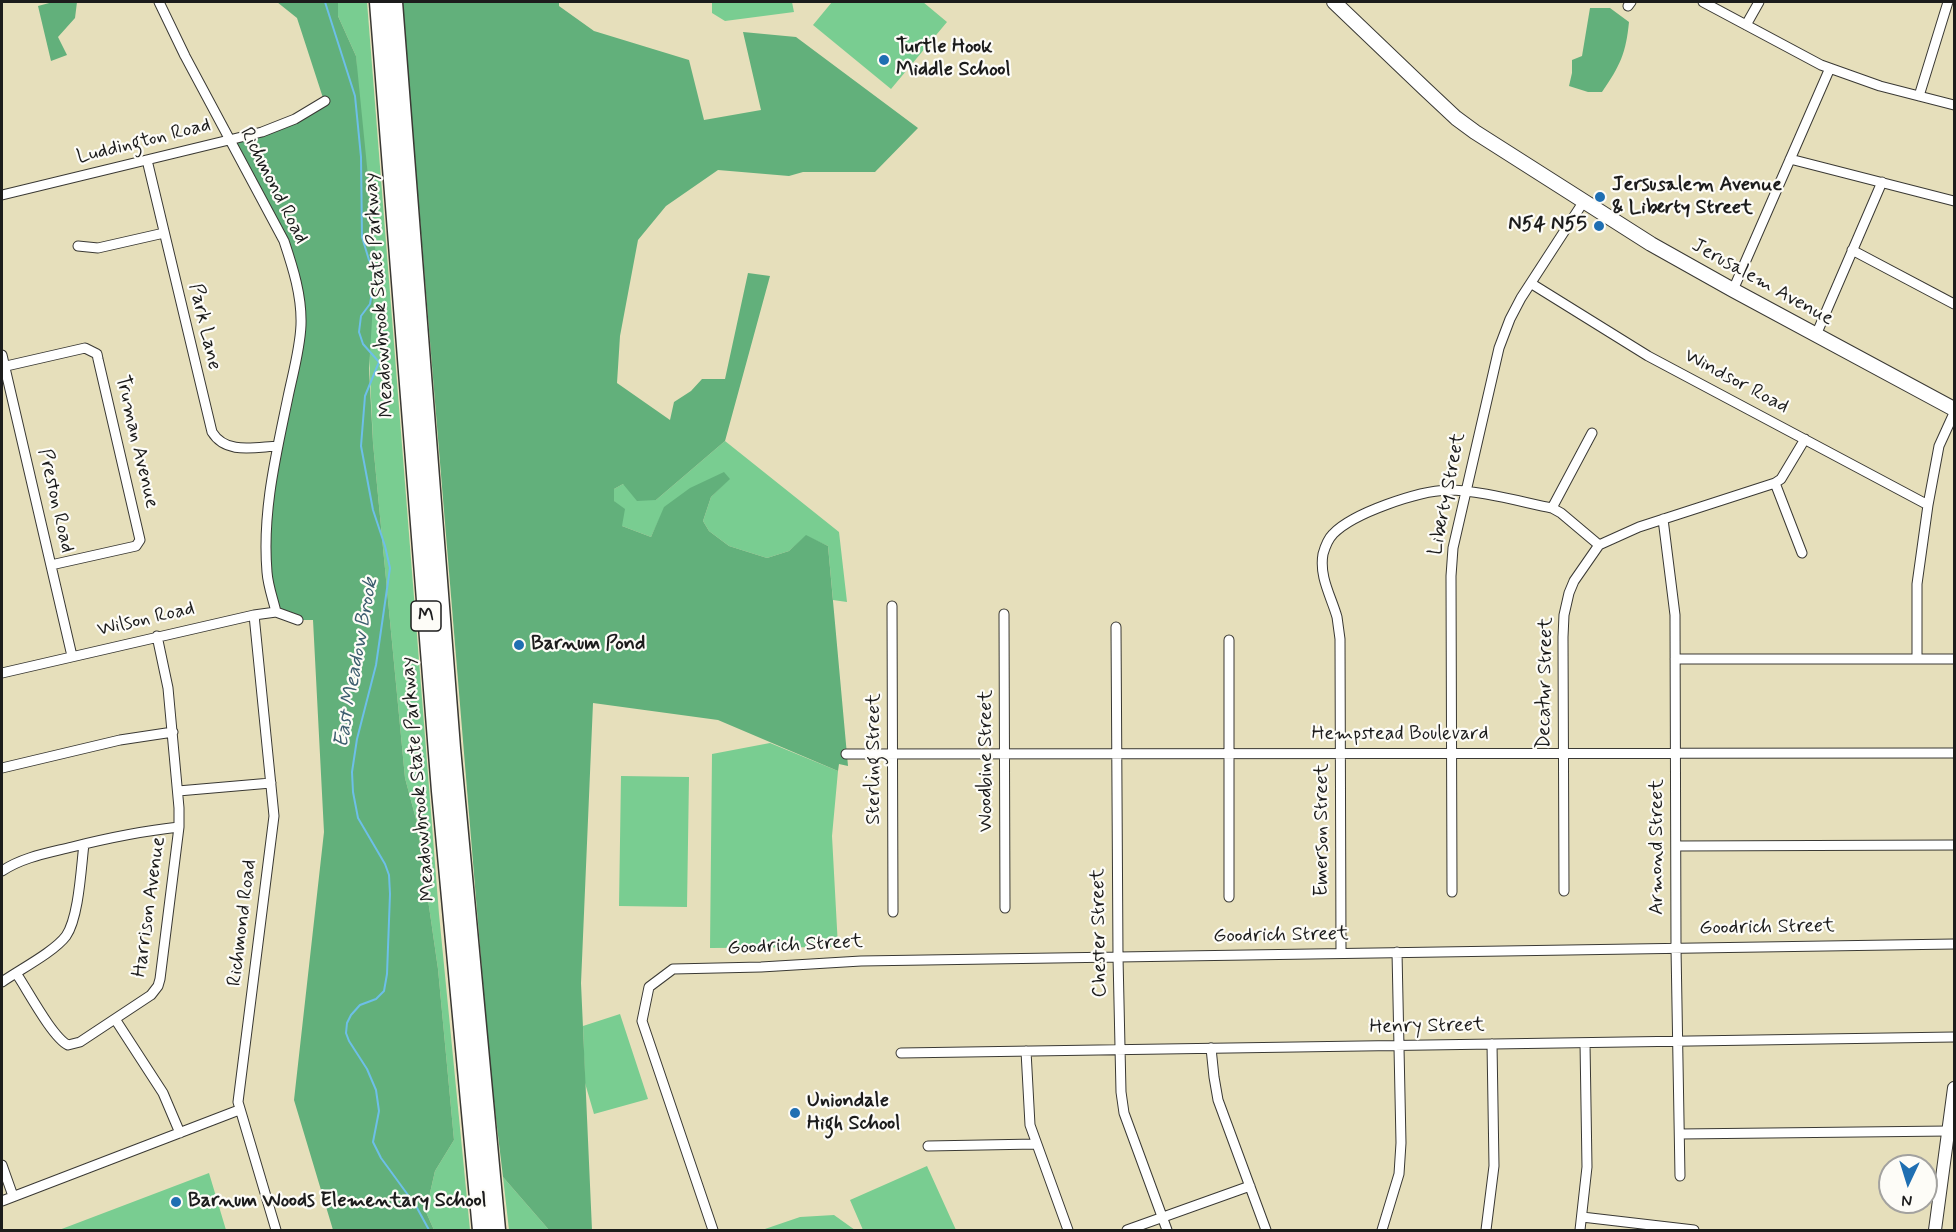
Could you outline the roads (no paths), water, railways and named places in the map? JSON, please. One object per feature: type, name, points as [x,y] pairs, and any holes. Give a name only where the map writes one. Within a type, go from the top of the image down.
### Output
[{"type":"highway","name":"Meadowbrook State Parkway","points":[[378,2],[440,791],[481,1230]]},
{"type":"highway","name":"Meadowbrook State Parkway","points":[[394,2],[452,748],[496,1230]]},
{"type":"main road","name":"Jerusalem Avenue","points":[[1334,2],[1456,118],[1475,132],[1651,244],[1954,411]]},
{"type":"main road","points":[[1935,1230],[1948,1131],[1953,1114],[1954,1088]]},
{"type":"street","name":"Richmond Road","points":[[159,2],[185,56],[284,241],[300,299],[301,324],[298,348],[269,489],[266,528],[267,573],[276,612]]},
{"type":"street","points":[[1703,2],[1821,65],[1880,86],[1954,105]]},
{"type":"street","points":[[1746,25],[1759,2]]},
{"type":"street","points":[[1918,96],[1949,3]]},
{"type":"street","points":[[1732,290],[1830,68]]},
{"type":"street","name":"Luddington Road","points":[[2,195],[262,132],[295,119],[325,101]]},
{"type":"street","points":[[1790,159],[1954,201]]},
{"type":"street","name":"Park Lane","points":[[147,160],[212,432],[221,443],[233,448],[278,446]]},
{"type":"street","points":[[1816,335],[1882,183]]},
{"type":"street","name":"Liberty Street","points":[[1452,892],[1451,576],[1453,548],[1499,348],[1510,319],[1584,201]]},
{"type":"street","points":[[78,246],[98,248],[164,233]]},
{"type":"street","points":[[1852,250],[1954,304]]},
{"type":"street","name":"Windsor Road","points":[[1532,284],[1648,356],[1928,505]]},
{"type":"street","name":"Truman Avenue","points":[[3,366],[85,348],[97,354],[140,540],[136,546],[51,566]]},
{"type":"street","name":"Preston Road","points":[[2,355],[72,656]]},
{"type":"street","points":[[1917,659],[1917,584],[1928,505],[1938,446],[1954,411]]},
{"type":"street","points":[[1552,508],[1592,433]]},
{"type":"street","points":[[1599,544],[1639,527],[1775,483],[1789,468],[1805,440]]},
{"type":"street","points":[[1775,483],[1802,553]]},
{"type":"street","name":"Emerson Street","points":[[1341,953],[1340,639],[1322,571],[1323,554],[1332,535],[1346,523],[1387,505],[1422,493],[1448,490],[1552,508],[1599,544]]},
{"type":"street","name":"Armond Street","points":[[1663,519],[1675,615],[1676,948],[1680,1176]]},
{"type":"street","name":"Decatur Street","points":[[1564,891],[1563,637],[1565,606],[1574,581],[1599,544]]},
{"type":"street","name":"Sterling Street","points":[[892,606],[894,912]]},
{"type":"street","name":"Wilson Road","points":[[2,673],[254,615],[276,612],[298,620]]},
{"type":"street","name":"Woodbine Street","points":[[1004,614],[1005,908]]},
{"type":"street","name":"Richmond Road","points":[[254,615],[274,816],[239,1110],[276,1230]]},
{"type":"street","name":"Chester Street","points":[[1116,627],[1121,1092],[1124,1113],[1167,1230]]},
{"type":"street","name":"Harrison Avenue","points":[[16,973],[54,1030],[66,1044],[71,1045],[80,1042],[151,995],[158,986],[179,827],[178,791],[168,688],[157,636]]},
{"type":"street","points":[[1229,640],[1229,897]]},
{"type":"street","points":[[1675,659],[1954,659]]},
{"type":"street","points":[[2,768],[120,740],[173,732]]},
{"type":"street","name":"Hempstead Boulevard","points":[[846,754],[1954,753]]},
{"type":"street","points":[[178,791],[271,783]]},
{"type":"street","points":[[2,871],[27,858],[128,834],[179,827]]},
{"type":"street","points":[[2,982],[57,945],[71,927],[84,844]]},
{"type":"street","points":[[1676,846],[1954,845]]},
{"type":"street","name":"Goodrich Street","points":[[713,1230],[642,1021],[649,987],[673,969],[861,961],[1954,944]]},
{"type":"street","points":[[1382,1230],[1399,1174],[1401,1143],[1397,952]]},
{"type":"street","points":[[115,1018],[163,1093],[180,1133]]},
{"type":"street","name":"Henry Street","points":[[901,1053],[1954,1037]]},
{"type":"street","points":[[1580,1230],[1587,1167],[1585,1042]]},
{"type":"street","points":[[1486,1230],[1494,1166],[1492,1044]]},
{"type":"street","points":[[1211,1048],[1218,1100],[1266,1230]]},
{"type":"street","points":[[1026,1051],[1030,1125],[1068,1230]]},
{"type":"street","points":[[2,1201],[239,1110]]},
{"type":"street","points":[[1680,1134],[1948,1131]]},
{"type":"street","points":[[928,1146],[1036,1144]]},
{"type":"street","points":[[2,1165],[13,1196]]},
{"type":"street","points":[[1127,1230],[1250,1186]]},
{"type":"street","points":[[1582,1217],[1694,1230]]},
{"type":"waterway","name":"East Meadow Brook","points":[[325,2],[355,96],[361,157],[362,237],[369,260],[376,271],[370,304],[361,316],[359,332],[363,344],[379,362],[365,396],[361,446],[373,510],[390,568],[376,665],[357,739],[352,772],[358,818],[389,875],[387,974],[384,991],[376,999],[360,1005],[351,1015],[346,1033],[367,1069],[376,1090],[379,1111],[373,1142],[381,1158],[416,1206],[429,1230]]},
{"type":"place","name":"Turtle Hook Middle School","points":[[884,60]]},
{"type":"place","name":"Jersusalem Avenue & Liberty Street","points":[[1600,197]]},
{"type":"place","name":"N54 N55","points":[[1599,226]]},
{"type":"place","name":"Barnum Pond","points":[[519,645]]},
{"type":"place","name":"Uniondale High School","points":[[795,1113]]},
{"type":"place","name":"Barnum Woods Elementary School","points":[[176,1202]]}]
